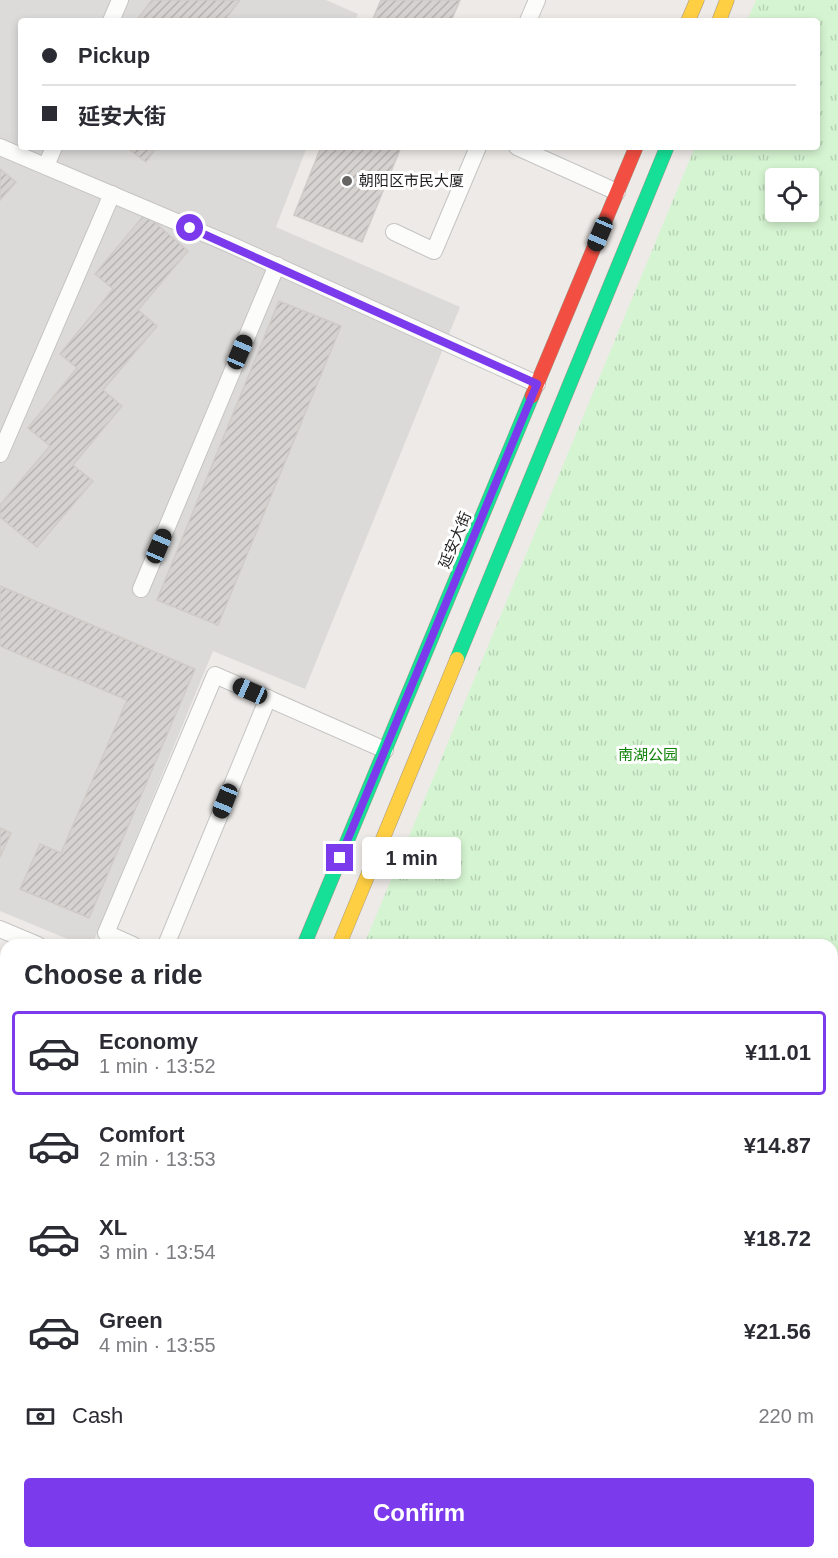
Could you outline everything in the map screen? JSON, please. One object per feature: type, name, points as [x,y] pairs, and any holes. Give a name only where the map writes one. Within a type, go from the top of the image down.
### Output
[{"type":"main road","points":[[689,18],[697,0]]},
{"type":"main road","points":[[720,18],[727,0]]},
{"type":"main road","name":"延安大街","points":[[306,939],[635,150]]},
{"type":"main road","points":[[341,939],[666,150]]},
{"type":"lane","points":[[112,18],[120,0]]},
{"type":"lane","points":[[529,18],[537,0]]},
{"type":"lane","points":[[0,147],[277,265],[537,384]]},
{"type":"lane","points":[[46,166],[53,150]]},
{"type":"lane","points":[[394,232],[434,251],[477,150]]},
{"type":"lane","points":[[524,150],[617,192]]},
{"type":"lane","points":[[0,454],[112,194]]},
{"type":"lane","points":[[141,590],[277,265]]},
{"type":"lane","points":[[120,939],[106,933],[215,675],[385,750]]},
{"type":"lane","points":[[168,939],[268,698]]},
{"type":"lane","points":[[0,929],[24,939]]},
{"type":"shaded area","points":[[0,0],[326,0],[358,14],[356,18],[18,18],[18,150],[306,150],[276,227],[460,307],[305,689],[213,651],[94,939],[68,939],[0,911]]},
{"type":"shaded area","points":[[0,0],[131,0],[123,18],[18,18],[18,137],[0,129]]},
{"type":"green space","name":"南湖公园","points":[[756,0],[838,0],[838,939],[366,939],[694,150],[820,150],[820,18],[748,18]]},
{"type":"building","points":[[152,0],[240,0],[226,18],[138,18]]},
{"type":"building","points":[[381,0],[460,0],[452,18],[373,18]]},
{"type":"building","points":[[130,150],[155,150],[146,162]]},
{"type":"building","name":"朝阳区市民大厦","points":[[320,150],[400,150],[362,242],[294,215]]},
{"type":"building","points":[[0,169],[16,182],[0,200]]},
{"type":"building","points":[[145,214],[188,251],[138,310],[157,326],[103,390],[122,406],[73,465],[93,481],[37,547],[0,517],[0,505],[50,446],[28,428],[77,368],[60,354],[113,289],[95,274]]},
{"type":"building","points":[[279,301],[341,326],[218,625],[157,600]]},
{"type":"building","points":[[0,586],[195,669],[89,918],[20,889],[40,844],[61,853],[127,700],[0,646]]},
{"type":"building","points":[[0,828],[11,833],[0,857]]},
{"type":"traffic: fast","points":[[457,659],[666,150]]},
{"type":"traffic: fast","points":[[306,939],[532,396]]},
{"type":"traffic: slow","points":[[689,18],[697,0]]},
{"type":"traffic: slow","points":[[720,18],[727,0]]},
{"type":"traffic: slow","points":[[341,939],[457,659]]},
{"type":"traffic: jam","points":[[532,396],[635,150]]},
{"type":"place","name":"朝阳区市民大厦","points":[[347,181]]},
{"type":"route","points":[[190,228],[277,265],[537,384],[340,858]]}]
